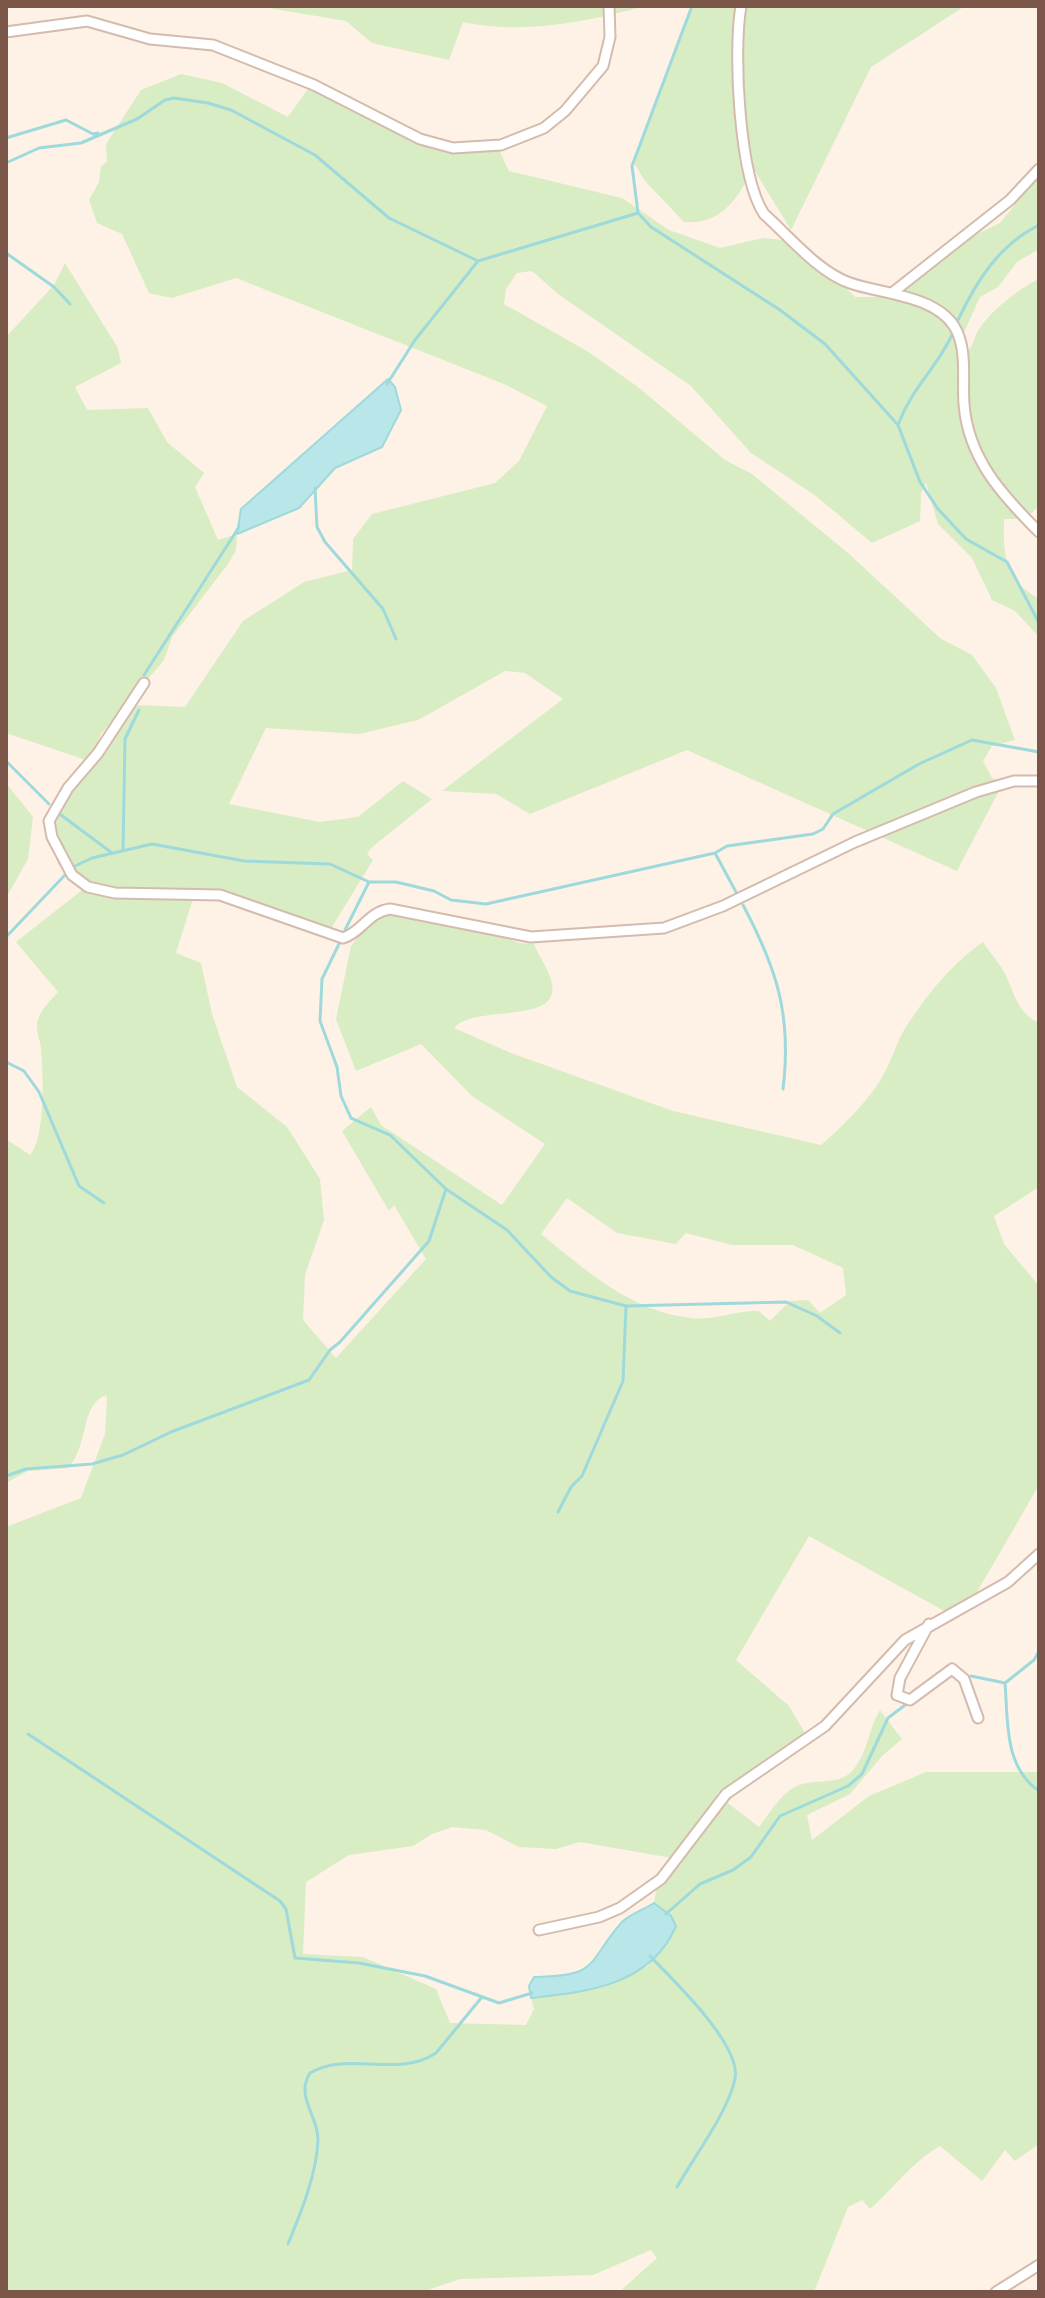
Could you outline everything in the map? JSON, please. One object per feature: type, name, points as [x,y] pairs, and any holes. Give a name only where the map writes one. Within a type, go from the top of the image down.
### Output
[{"type":"street","points":[[6,32],[87,21],[150,39],[213,45],[314,85],[436,146],[483,147],[501,145],[544,128],[579,98],[607,54],[609,6]]},
{"type":"street","points":[[741,6],[736,50],[748,166],[756,202],[764,214],[840,278],[933,308],[956,328],[969,440],[987,472],[1039,532]]},
{"type":"street","points":[[892,293],[994,213],[1039,169]]},
{"type":"street","points":[[144,683],[98,753],[68,788],[49,821],[52,837],[72,875],[101,891],[220,895],[343,938],[353,933],[372,914],[390,909],[531,937],[664,928],[723,906],[855,842],[976,792],[1014,781],[1039,781]]},
{"type":"street","points":[[539,1930],[599,1917],[620,1908],[661,1879],[726,1794],[825,1726],[889,1654],[929,1624],[1008,1582],[1039,1554]]},
{"type":"street","points":[[929,1624],[900,1678],[897,1695],[910,1700],[952,1669],[964,1679],[978,1718]]},
{"type":"street","points":[[996,2292],[1039,2265]]},
{"type":"green space","points":[[257,6],[645,6],[554,25],[508,27],[463,22],[449,60],[372,43],[346,21]]},
{"type":"green space","points":[[693,6],[965,6],[871,67],[791,230],[753,168],[735,199],[719,214],[697,222],[684,222],[645,181],[634,163]]},
{"type":"green space","points":[[181,74],[222,83],[288,117],[312,83],[400,134],[448,149],[472,150],[497,146],[509,171],[622,198],[669,230],[720,248],[763,238],[783,240],[812,253],[855,297],[893,297],[973,236],[1000,223],[1039,175],[1039,249],[1017,262],[998,287],[980,297],[962,337],[967,351],[991,315],[1014,294],[1039,279],[1039,506],[1025,519],[1004,519],[1004,532],[1008,565],[1013,575],[1019,584],[1039,599],[1039,637],[1015,611],[992,600],[972,558],[938,524],[926,483],[921,493],[920,521],[872,543],[816,496],[751,453],[691,386],[558,294],[532,271],[517,273],[506,289],[504,304],[587,351],[638,387],[725,460],[752,474],[848,553],[940,638],[972,655],[996,688],[1015,740],[992,746],[983,761],[992,778],[1003,783],[957,871],[687,750],[530,814],[496,794],[442,791],[563,699],[525,673],[505,671],[418,720],[359,734],[266,728],[229,804],[320,822],[358,817],[403,781],[432,799],[371,848],[367,854],[373,860],[332,927],[285,919],[195,892],[176,953],[201,963],[212,1014],[237,1087],[287,1127],[320,1179],[324,1220],[305,1275],[303,1320],[336,1358],[426,1259],[394,1205],[389,1211],[342,1131],[371,1107],[381,1125],[502,1205],[545,1144],[472,1096],[421,1044],[356,1071],[336,1019],[351,946],[374,915],[389,905],[466,924],[519,943],[534,944],[551,979],[551,997],[543,1005],[530,1010],[479,1017],[454,1028],[511,1053],[673,1111],[821,1145],[874,1090],[904,1030],[930,993],[960,960],[983,942],[1003,970],[1020,1007],[1039,1023],[1039,1187],[994,1216],[1004,1244],[1039,1286],[1039,1485],[977,1592],[946,1612],[809,1536],[736,1660],[789,1706],[805,1733],[803,1740],[716,1794],[759,1827],[791,1789],[839,1779],[851,1772],[861,1758],[880,1710],[902,1739],[882,1756],[850,1794],[807,1815],[812,1840],[869,1796],[926,1772],[1039,1772],[1039,2144],[1015,2161],[1005,2150],[982,2181],[940,2146],[930,2152],[870,2209],[862,2200],[848,2207],[814,2292],[619,2292],[657,2258],[651,2250],[593,2275],[460,2279],[422,2292],[6,2292],[6,1527],[81,1498],[105,1434],[107,1399],[106,1395],[92,1408],[75,1458],[68,1468],[28,1471],[6,1483],[6,1139],[30,1155],[35,1146],[43,1088],[37,1023],[58,992],[16,942],[82,890],[58,864],[46,828],[137,705],[185,707],[243,621],[304,582],[352,570],[353,539],[372,514],[495,483],[519,461],[547,406],[504,384],[236,278],[172,298],[149,293],[122,234],[97,223],[89,200],[99,182],[101,166],[107,162],[106,144],[141,90]],"holes":[[[567,1198],[617,1233],[676,1244],[686,1233],[732,1245],[793,1245],[843,1268],[846,1295],[820,1313],[808,1300],[790,1301],[770,1321],[759,1311],[699,1319],[648,1307],[610,1287],[541,1234]],[[452,1827],[486,1830],[519,1847],[556,1849],[580,1842],[672,1858],[660,1869],[654,1903],[671,1916],[673,1933],[647,1967],[564,1995],[531,1998],[534,2009],[526,2025],[450,2023],[436,1989],[363,1957],[303,1954],[306,1882],[349,1855],[413,1846],[432,1834]]]},
{"type":"green space","points":[[65,263],[118,348],[121,363],[75,387],[87,410],[148,408],[167,442],[204,473],[195,487],[218,540],[237,534],[236,550],[228,564],[172,637],[164,660],[100,735],[98,745],[86,760],[6,733],[6,337],[54,285]]},
{"type":"green space","points":[[6,783],[33,817],[28,859],[6,898]]},
{"type":"water","points":[[388,379],[395,387],[401,410],[382,447],[335,468],[299,508],[237,534],[241,509]]},
{"type":"water","points":[[654,1903],[671,1916],[676,1926],[665,1946],[651,1961],[616,1982],[574,1993],[531,1998],[529,1986],[534,1977],[582,1970],[596,1958],[622,1922]]},
{"type":"waterway","points":[[692,6],[632,166],[638,213],[651,227],[780,310],[825,344],[898,425],[920,482],[938,509],[966,539],[1007,562],[1039,623]]},
{"type":"waterway","points":[[6,163],[39,148],[81,143],[137,119],[165,100],[174,98],[208,103],[231,110],[315,155],[389,218],[478,261]]},
{"type":"waterway","points":[[6,138],[66,120],[93,134],[98,133]]},
{"type":"waterway","points":[[387,384],[415,340],[478,261],[638,213]]},
{"type":"waterway","points":[[958,320],[973,291],[1001,253],[1039,225]]},
{"type":"waterway","points":[[6,253],[54,287],[70,304]]},
{"type":"waterway","points":[[898,425],[903,412],[952,335]]},
{"type":"waterway","points":[[315,488],[317,527],[325,542],[383,609],[396,639]]},
{"type":"waterway","points":[[144,675],[239,527]]},
{"type":"waterway","points":[[123,850],[125,739],[139,710]]},
{"type":"waterway","points":[[73,867],[92,858],[152,844],[244,861],[330,864],[369,882],[396,882],[434,891],[451,900],[486,904],[715,853],[727,846],[813,834],[823,829],[833,814],[919,764],[972,740],[1039,752]]},
{"type":"waterway","points":[[6,761],[49,804]]},
{"type":"waterway","points":[[57,812],[112,853]]},
{"type":"waterway","points":[[715,853],[736,892]]},
{"type":"waterway","points":[[6,937],[65,875]]},
{"type":"waterway","points":[[345,930],[369,882]]},
{"type":"waterway","points":[[743,905],[765,950],[779,994],[785,1038],[783,1089]]},
{"type":"waterway","points":[[339,944],[322,979],[320,1021],[337,1067],[341,1096],[351,1118],[390,1135],[446,1189],[507,1230],[551,1277],[570,1291],[626,1306],[786,1302],[817,1316],[840,1333]]},
{"type":"waterway","points":[[6,1062],[24,1071],[39,1092],[79,1186],[104,1203]]},
{"type":"waterway","points":[[6,1476],[26,1469],[92,1464],[123,1455],[171,1432],[309,1380],[330,1350],[429,1241],[446,1189]]},
{"type":"waterway","points":[[558,1512],[571,1487],[582,1476],[623,1381],[626,1306]]},
{"type":"waterway","points":[[1005,1683],[1034,1660],[1039,1651]]},
{"type":"waterway","points":[[923,1695],[953,1674]]},
{"type":"waterway","points":[[971,1676],[1005,1683]]},
{"type":"waterway","points":[[1005,1683],[1008,1728],[1014,1756],[1019,1769],[1039,1791]]},
{"type":"waterway","points":[[666,1914],[700,1884],[733,1870],[751,1857],[780,1816],[848,1786],[862,1774],[888,1718],[909,1702]]},
{"type":"waterway","points":[[28,1734],[280,1901],[286,1909],[295,1958],[359,1963],[425,1976],[499,2003],[532,1993]]},
{"type":"waterway","points":[[650,1956],[704,2014],[728,2049],[734,2065],[735,2079],[725,2106],[677,2187]]},
{"type":"waterway","points":[[288,2244],[308,2193],[317,2152],[317,2131],[305,2090],[310,2073],[340,2064],[389,2065],[421,2060],[436,2053],[482,1997]]}]
